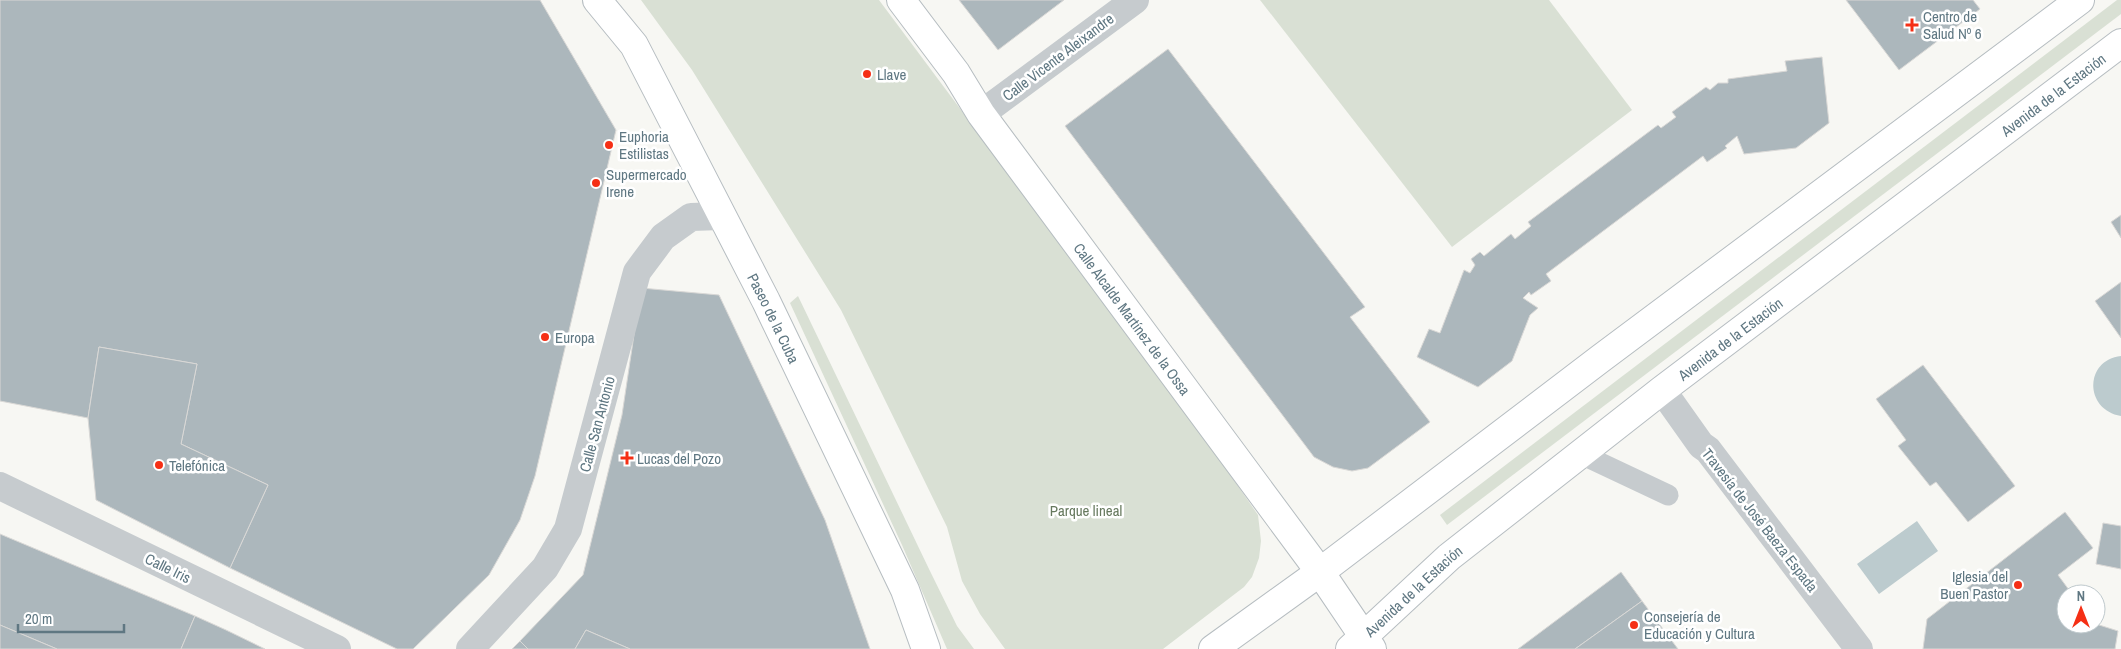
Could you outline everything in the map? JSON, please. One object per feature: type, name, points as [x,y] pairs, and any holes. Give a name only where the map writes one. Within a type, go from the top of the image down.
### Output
[{"type":"main road","name":"Paseo de la Cuba","points":[[597,0],[634,45],[766,301],[905,590],[926,649]]},
{"type":"main road","name":"Calle Alcalde Martínez de la Ossa","points":[[901,0],[956,73],[981,114],[1320,572],[1362,645]]},
{"type":"main road","points":[[1212,649],[1320,572],[1600,358],[2080,0]]},
{"type":"main road","name":"Avenida de la Estación","points":[[1362,645],[1449,557],[1662,390],[2121,43]]},
{"type":"street","name":"Calle Vicente Aleixandre","points":[[981,114],[1134,0]]},
{"type":"street","name":"Calle San Antonio","points":[[470,649],[545,568],[568,529],[637,272],[663,237],[691,217],[721,216]]},
{"type":"street","name":"Travesía de José Baeza Espada","points":[[1662,390],[1701,445],[1708,450],[1859,649]]},
{"type":"street","name":"Calle Iris","points":[[0,486],[337,649]]},
{"type":"lane","points":[[1581,454],[1668,495]]},
{"type":"green space","name":"Parque lineal","points":[[641,0],[879,0],[1191,418],[1258,515],[1261,541],[1259,558],[1252,577],[1244,587],[1163,649],[1005,649],[980,614],[962,581],[947,527],[841,310],[692,70]]},
{"type":"green space","points":[[1260,0],[1549,0],[1632,110],[1452,247]]},
{"type":"green space","points":[[2117,0],[2121,0],[2121,14],[1447,525],[1440,515]]},
{"type":"green space","points":[[798,296],[957,626],[974,649],[947,649],[902,545],[790,303]]},
{"type":"shaded area","points":[[2121,356],[2121,416],[2109,412],[2100,405],[2093,385],[2095,375],[2100,366],[2109,359]]},
{"type":"shaded area","points":[[1917,521],[1938,551],[1879,594],[1857,564]]},
{"type":"building","points":[[0,0],[540,0],[616,130],[535,476],[520,520],[489,575],[413,649],[397,649],[230,568],[268,485],[181,444],[197,364],[99,347],[88,418],[0,401]]},
{"type":"building","points":[[959,0],[1064,0],[998,50]]},
{"type":"building","name":"Centro de Salud Nº 6","points":[[1846,0],[1973,0],[1980,9],[1899,70]]},
{"type":"building","points":[[1168,49],[1365,307],[1350,317],[1430,422],[1368,468],[1352,471],[1333,467],[1314,457],[1065,126]]},
{"type":"building","points":[[1822,57],[1829,123],[1796,148],[1744,154],[1737,136],[1725,146],[1727,148],[1707,162],[1703,156],[1546,274],[1551,281],[1531,295],[1529,292],[1523,298],[1538,308],[1530,315],[1512,361],[1478,387],[1417,357],[1429,329],[1440,333],[1464,270],[1470,273],[1475,265],[1471,259],[1480,252],[1484,256],[1511,234],[1515,239],[1531,226],[1528,222],[1658,125],[1661,128],[1676,117],[1672,112],[1706,87],[1710,90],[1718,83],[1728,83],[1728,79],[1787,71],[1785,61]]},
{"type":"building","points":[[2121,215],[2121,238],[2111,222]]},
{"type":"building","points":[[2121,282],[2121,338],[2095,301]]},
{"type":"building","points":[[641,288],[719,295],[825,520],[870,649],[630,649],[586,630],[575,649],[528,649],[520,641],[583,575],[622,415]]},
{"type":"building","name":"Telefónica","points":[[99,347],[197,364],[181,444],[268,485],[230,568],[96,500],[88,418]]},
{"type":"building","points":[[1923,365],[2015,486],[1968,522],[1936,482],[1930,486],[1898,446],[1906,440],[1876,399]]},
{"type":"building","name":"Iglesia del Buen Pastor","points":[[2065,512],[2093,548],[2058,575],[2065,584],[2056,584],[2056,634],[2106,634],[2106,627],[2118,631],[2115,649],[1923,649],[1927,619]]},
{"type":"building","points":[[2103,523],[2121,526],[2121,569],[2096,564]]},
{"type":"building","points":[[0,534],[195,616],[181,649],[57,649],[0,625]]},
{"type":"building","name":"Consejería de Educación y Cultura","points":[[1621,572],[1642,601],[1575,649],[1518,649]]},
{"type":"building","name":"Consejería de Educación y Cultura","points":[[1642,601],[1678,649],[1575,649]]},
{"type":"building","points":[[195,616],[226,630],[265,649],[181,649]]},
{"type":"building","points":[[0,625],[57,649],[0,649]]},
{"type":"building","points":[[586,630],[630,649],[575,649]]},
{"type":"building","points":[[520,641],[528,649],[512,649]]},
{"type":"place","name":"Centro de Salud Nº 6","points":[[1912,25]]},
{"type":"place","name":"Llave","points":[[867,74]]},
{"type":"place","name":"Euphoria Estilistas","points":[[609,145]]},
{"type":"place","name":"Supermercado Irene","points":[[596,183]]},
{"type":"place","name":"Europa","points":[[545,337]]},
{"type":"place","name":"Lucas del Pozo","points":[[627,458]]},
{"type":"place","name":"Telefónica","points":[[159,465]]},
{"type":"place","name":"Iglesia del Buen Pastor","points":[[2018,585]]},
{"type":"place","name":"Consejería de Educación y Cultura","points":[[1634,625]]}]
